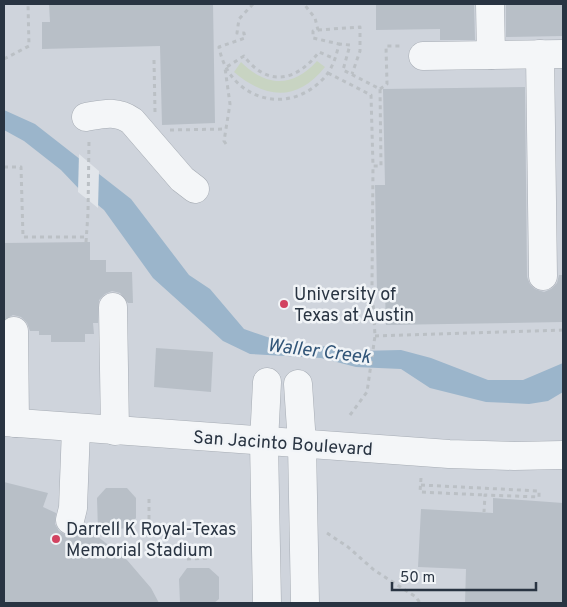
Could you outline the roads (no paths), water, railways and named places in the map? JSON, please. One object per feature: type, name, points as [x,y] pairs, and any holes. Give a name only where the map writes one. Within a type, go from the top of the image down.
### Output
[{"type":"street","points":[[490,4],[491,55]]},
{"type":"street","points":[[423,56],[552,54],[544,276]]},
{"type":"street","points":[[87,127],[110,113],[124,116],[132,121],[182,179],[195,189]]},
{"type":"street","points":[[113,307],[115,430]]},
{"type":"street","points":[[9,423],[14,331]]},
{"type":"street","points":[[267,382],[264,442],[267,603]]},
{"type":"street","points":[[298,384],[302,444],[305,603]]},
{"type":"street","name":"San Jacinto Boulevard","points":[[9,423],[449,454],[563,455]]},
{"type":"street","points":[[70,520],[73,508],[76,428]]},
{"type":"water","name":"Waller Creek","points":[[4,110],[35,124],[131,199],[189,275],[210,289],[244,329],[276,340],[358,351],[401,350],[431,358],[488,380],[523,380],[563,363],[563,392],[548,401],[529,404],[486,402],[430,388],[401,369],[356,367],[321,358],[250,354],[223,341],[153,278],[104,210],[81,191],[61,170],[24,141],[4,130]]},
{"type":"place","name":"University of Texas at Austin","points":[[284,304]]},
{"type":"place","name":"Darrell K Royal-Texas Memorial Stadium","points":[[56,539]]}]
